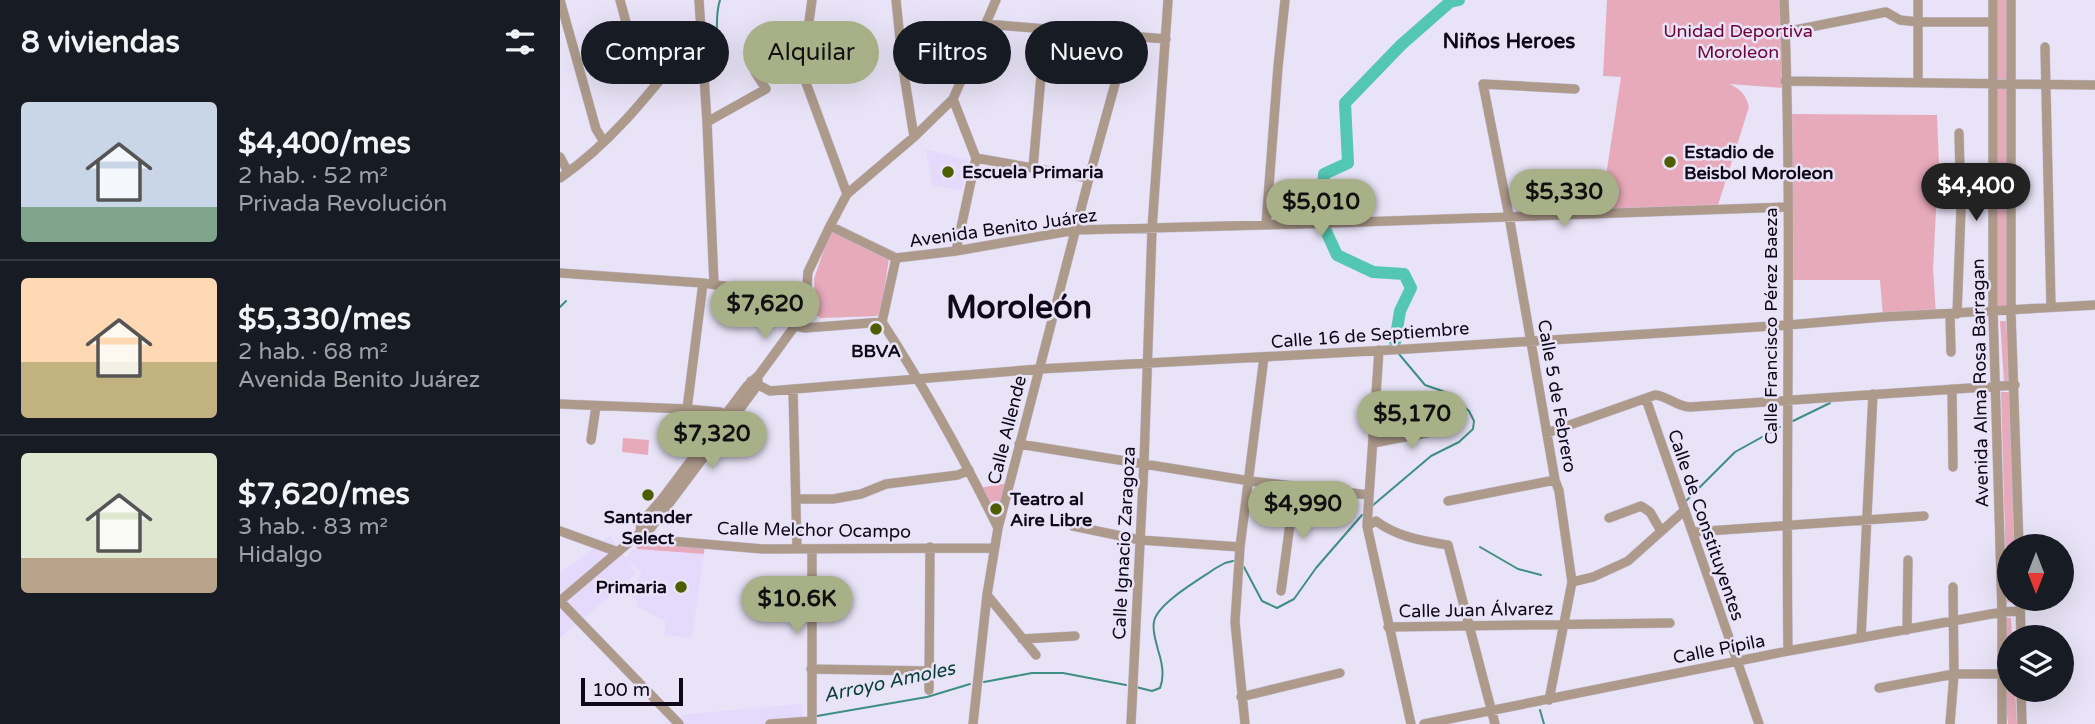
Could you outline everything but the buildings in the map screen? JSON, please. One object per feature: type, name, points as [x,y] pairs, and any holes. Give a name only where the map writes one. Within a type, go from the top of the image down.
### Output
[{"type":"street","points":[[560,0],[596,129],[604,142]]},
{"type":"street","points":[[620,0],[626,21]]},
{"type":"street","points":[[699,0],[700,21]]},
{"type":"street","points":[[812,0],[802,72],[847,194]]},
{"type":"street","points":[[896,0],[914,137]]},
{"type":"street","points":[[987,21],[996,0]]},
{"type":"street","name":"Calle Ignacio Zaragoza","points":[[1130,724],[1144,463],[1152,229],[1168,0]]},
{"type":"street","points":[[1266,225],[1286,0]]},
{"type":"street","name":"Calle Francisco Pérez Baeza","points":[[1786,0],[1788,651]]},
{"type":"street","points":[[1918,0],[1918,82]]},
{"type":"street","name":"Avenida Alma Rosa Barragan","points":[[1993,0],[1994,386],[2002,625]]},
{"type":"street","name":"Avenida Alma Rosa Barragan","points":[[2011,0],[2011,312],[2019,534]]},
{"type":"street","points":[[1785,32],[1886,12],[1900,20],[1918,22],[1993,22]]},
{"type":"street","points":[[1148,38],[1166,39]]},
{"type":"street","points":[[2045,47],[2051,307]]},
{"type":"street","points":[[1785,80],[2095,85]]},
{"type":"street","points":[[560,157],[564,175],[604,142],[657,84]]},
{"type":"street","points":[[705,84],[714,284]]},
{"type":"street","points":[[707,122],[766,89],[763,84]]},
{"type":"street","points":[[679,724],[560,601],[637,535],[650,528],[805,312],[808,272],[847,194],[914,137],[953,99],[960,84]]},
{"type":"street","points":[[1032,168],[1040,84]]},
{"type":"street","name":"Calle Allende","points":[[973,724],[987,595],[998,528],[1115,84]]},
{"type":"street","name":"Calle 5 de Febrero","points":[[1549,700],[1572,582],[1559,491],[1483,84],[1575,89]]},
{"type":"street","points":[[953,99],[976,158],[956,251]]},
{"type":"street","points":[[1951,352],[1962,209],[1959,133]]},
{"type":"street","points":[[976,158],[1089,178]]},
{"type":"street","name":"Avenida Benito Juárez","points":[[895,258],[956,251],[1076,230],[1787,207]]},
{"type":"street","points":[[830,226],[895,258],[882,322],[919,378],[998,528]]},
{"type":"street","points":[[560,273],[714,284],[806,298]]},
{"type":"street","points":[[687,409],[703,283]]},
{"type":"street","points":[[2011,312],[2095,305]]},
{"type":"street","name":"Calle 16 de Septiembre","points":[[756,380],[771,391],[1039,369],[1788,325],[1993,310],[2011,312]]},
{"type":"street","points":[[2011,312],[2095,311]]},
{"type":"street","points":[[796,326],[805,328],[882,322]]},
{"type":"street","points":[[1379,350],[1367,524],[1411,724]]},
{"type":"street","points":[[1245,724],[1235,622],[1240,547],[1264,357]]},
{"type":"street","name":"Calle de Constituyentes","points":[[1547,433],[1655,395],[1686,407],[2015,385]]},
{"type":"street","points":[[793,389],[797,550]]},
{"type":"street","points":[[1952,389],[1953,467]]},
{"type":"street","points":[[1861,638],[1873,394]]},
{"type":"street","name":"Calle de Constituyentes","points":[[1646,399],[1759,724]]},
{"type":"street","points":[[560,404],[687,409],[729,416]]},
{"type":"street","points":[[592,440],[596,405]]},
{"type":"street","points":[[1373,443],[1447,429]]},
{"type":"street","points":[[1019,444],[1369,500]]},
{"type":"street","points":[[796,499],[833,499],[861,494],[886,484],[958,475],[969,470]]},
{"type":"street","points":[[1448,501],[1555,480]]},
{"type":"street","points":[[1281,591],[1295,487]]},
{"type":"street","points":[[1609,518],[1642,506],[1650,512],[1661,531]]},
{"type":"street","points":[[1572,582],[1593,577],[1628,561],[1685,510]]},
{"type":"street","points":[[1693,532],[1924,516]]},
{"type":"street","points":[[1367,524],[1376,521],[1398,534],[1448,545],[1495,724]]},
{"type":"street","points":[[1073,526],[1140,540],[1240,547]]},
{"type":"street","points":[[560,531],[618,552]]},
{"type":"street","name":"Calle Melchor Ocampo","points":[[637,535],[763,549],[994,548]]},
{"type":"street","points":[[929,690],[930,547]]},
{"type":"street","points":[[770,724],[812,723],[812,549]]},
{"type":"street","points":[[1907,630],[1908,559]]},
{"type":"street","points":[[1950,724],[1954,674],[1953,587]]},
{"type":"street","points":[[987,595],[1036,655]]},
{"type":"street","points":[[2020,611],[2021,625]]},
{"type":"street","name":"Calle Pípila","points":[[1424,724],[1788,651],[2020,611]]},
{"type":"street","name":"Calle Juan Álvarez","points":[[1388,627],[1670,623]]},
{"type":"street","points":[[1022,639],[1074,636]]},
{"type":"street","points":[[811,669],[929,671]]},
{"type":"street","points":[[1241,697],[1340,673]]},
{"type":"street","points":[[1879,688],[1954,674],[1997,674]]},
{"type":"street","name":"Avenida Alma Rosa Barragan","points":[[2002,702],[2002,724]]},
{"type":"street","points":[[2021,702],[2022,724]]},
{"type":"shaded area","name":"Escuela Primaria","points":[[926,149],[968,160],[962,191],[932,185]]},
{"type":"shaded area","points":[[610,536],[626,558],[633,549],[704,554],[692,638],[665,635],[665,621],[636,606],[638,602],[626,591],[642,574],[628,560],[636,574],[560,638],[560,573]]},
{"type":"shaded area","points":[[802,704],[803,724],[665,724],[689,714]]},
{"type":"green space","name":"Unidad Deportiva Moroleon","points":[[1607,0],[1781,0],[1782,88],[1729,84],[1742,92],[1749,107],[1718,205],[1601,209],[1621,77],[1603,76]]},
{"type":"green space","points":[[1993,0],[2011,0],[2011,310],[1993,310]]},
{"type":"green space","points":[[1786,114],[1937,115],[1940,190],[1936,210],[1933,269],[1936,315],[1883,317],[1880,280],[1787,280]]},
{"type":"green space","points":[[834,232],[889,258],[881,312],[877,316],[821,318],[816,315],[814,279],[829,235]]},
{"type":"green space","points":[[2000,321],[2006,321],[2010,382],[2004,382]]},
{"type":"green space","points":[[2001,392],[2011,392],[2014,534],[2005,534]]},
{"type":"green space","points":[[623,438],[649,440],[648,455],[622,452]]},
{"type":"green space","points":[[1009,483],[998,528],[978,488]]},
{"type":"green space","points":[[634,538],[705,544],[704,554],[637,549]]},
{"type":"green space","points":[[2004,618],[2011,618],[2011,625],[2004,625]]},
{"type":"green space","points":[[2006,702],[2016,702],[2017,724],[2008,724]]},
{"type":"waterway","name":"Arroyo Amoles","points":[[717,21],[720,0]]},
{"type":"waterway","name":"Arroyo Amoles","points":[[1322,214],[1324,174],[1348,163],[1345,103],[1401,45],[1450,2],[1459,0]]},
{"type":"waterway","name":"Arroyo Amoles","points":[[1325,229],[1337,255],[1373,272],[1404,274],[1411,288],[1400,311],[1395,342]]},
{"type":"waterway","points":[[560,307],[566,301]]},
{"type":"waterway","name":"Arroyo Amoles","points":[[1372,506],[1431,456],[1459,442],[1473,429],[1474,421],[1469,411],[1448,393],[1425,385],[1399,354]]},
{"type":"waterway","points":[[1793,421],[1830,403]]},
{"type":"waterway","points":[[1686,501],[1735,452],[1780,427]]},
{"type":"waterway","name":"Arroyo Amoles","points":[[1244,567],[1262,601],[1277,608],[1294,599],[1316,568],[1362,515]]},
{"type":"waterway","points":[[1480,547],[1518,569],[1541,575]]},
{"type":"waterway","name":"Arroyo Amoles","points":[[1136,687],[1152,691],[1160,688],[1162,669],[1154,625],[1162,608],[1180,592],[1225,563],[1233,561]]},
{"type":"waterway","name":"Arroyo Amoles","points":[[984,682],[1032,673],[1063,673],[1126,685]]},
{"type":"waterway","name":"Arroyo Amoles","points":[[817,716],[927,697],[970,684]]},
{"type":"waterway","points":[[1540,710],[1544,724]]},
{"type":"place","name":"Estadio de Beisbol Moroleon","points":[[1670,162]]},
{"type":"place","name":"Escuela Primaria","points":[[948,172]]},
{"type":"place","name":"BBVA","points":[[876,329]]},
{"type":"place","name":"Santander Select","points":[[648,495]]},
{"type":"place","name":"Teatro al Aire Libre","points":[[996,509]]},
{"type":"place","name":"Primaria","points":[[681,587]]},
{"type":"district","name":"Niños Heroes","points":[[1509,41]]},
{"type":"district","name":"Moroleón","points":[[1019,307]]}]
